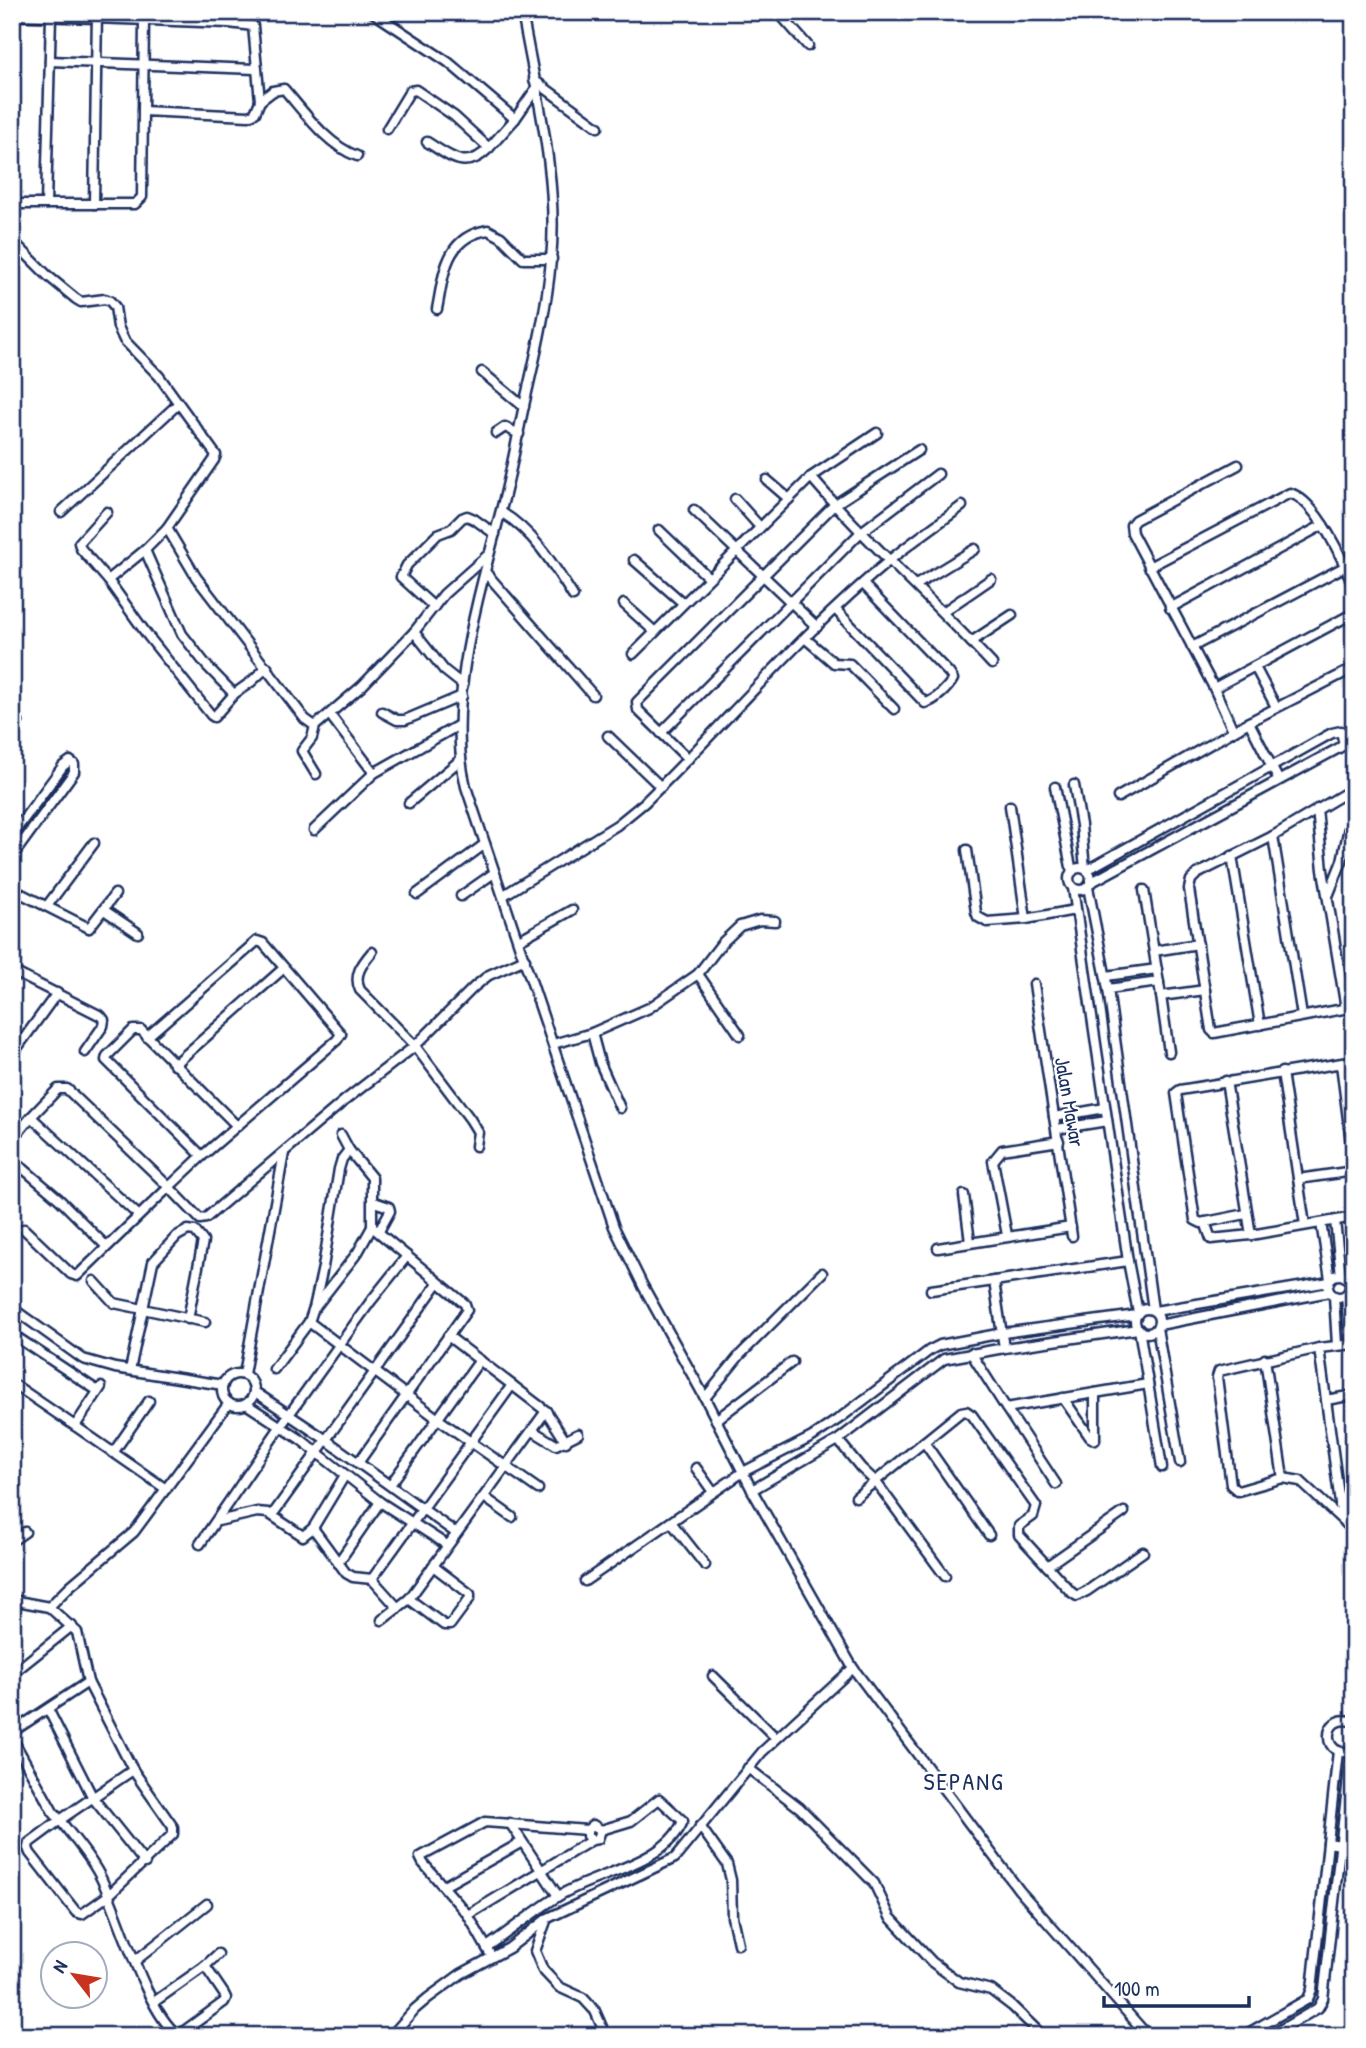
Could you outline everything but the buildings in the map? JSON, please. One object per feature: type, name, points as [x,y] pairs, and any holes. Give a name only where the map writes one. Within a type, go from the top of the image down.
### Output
[{"type":"street","points":[[229,12],[229,23]]},
{"type":"street","points":[[372,12],[448,62],[515,119]]},
{"type":"street","points":[[522,12],[550,183],[552,259],[519,435],[490,554],[463,685],[459,761],[494,873],[504,895],[614,1227],[752,1490],[853,1668],[1019,1890],[1148,2036]]},
{"type":"street","points":[[778,12],[808,46]]},
{"type":"street","points":[[12,15],[97,15],[253,26],[260,101],[255,113],[248,116],[143,111]]},
{"type":"street","points":[[94,204],[97,15]]},
{"type":"street","points":[[46,204],[51,16]]},
{"type":"street","points":[[12,204],[135,204],[142,197],[144,20]]},
{"type":"street","points":[[50,61],[255,69]]},
{"type":"street","points":[[534,80],[598,127]]},
{"type":"street","points":[[260,101],[278,89],[284,89],[329,138],[357,156]]},
{"type":"street","points":[[387,129],[410,91],[416,90],[454,116],[489,148]]},
{"type":"street","points":[[427,142],[457,160],[476,160],[515,119],[535,90]]},
{"type":"street","points":[[437,309],[447,263],[459,242],[469,235],[488,230],[501,237],[523,259],[552,259]]},
{"type":"street","points":[[12,240],[76,299],[81,302],[105,299],[110,301],[115,307],[124,340],[159,376],[216,455],[167,528],[108,580]]},
{"type":"street","points":[[482,372],[524,407]]},
{"type":"street","points":[[61,512],[178,404]]},
{"type":"street","points":[[496,433],[505,427],[519,435]]},
{"type":"street","points":[[633,654],[811,477],[877,433]]},
{"type":"street","points":[[688,759],[638,710],[638,702],[834,505],[919,450]]},
{"type":"street","points":[[1233,730],[1214,688],[1132,533],[1133,522],[1238,465]]},
{"type":"street","points":[[661,733],[860,533],[938,474]]},
{"type":"street","points":[[811,477],[860,533],[916,585],[992,664]]},
{"type":"street","points":[[767,480],[789,499]]},
{"type":"street","points":[[1149,566],[1290,493],[1299,497],[1323,525],[1346,566],[1354,589]]},
{"type":"street","points":[[735,499],[760,527]]},
{"type":"street","points":[[504,895],[617,825],[661,787],[817,627],[863,584],[890,560],[962,506]]},
{"type":"street","points":[[694,510],[817,627]]},
{"type":"street","points":[[107,512],[79,544],[211,715],[214,717],[234,694],[267,667]]},
{"type":"street","points":[[501,512],[525,529],[554,565],[573,596]]},
{"type":"street","points":[[434,607],[401,578],[407,565],[438,534],[467,516],[495,534]]},
{"type":"street","points":[[1170,608],[1323,525]]},
{"type":"street","points":[[167,528],[196,578],[305,719],[315,726]]},
{"type":"street","points":[[659,530],[709,578]]},
{"type":"street","points":[[916,585],[975,549]]},
{"type":"street","points":[[145,550],[178,628],[207,666],[234,694]]},
{"type":"street","points":[[316,774],[302,751],[312,738],[315,726],[362,686],[414,632],[458,580],[490,554]]},
{"type":"street","points":[[634,560],[683,603]]},
{"type":"street","points":[[1192,647],[1346,566]]},
{"type":"street","points":[[486,573],[593,695]]},
{"type":"street","points":[[943,612],[991,579]]},
{"type":"street","points":[[836,610],[925,703],[930,702],[950,685],[953,679],[949,673],[863,584]]},
{"type":"street","points":[[624,604],[655,632]]},
{"type":"street","points":[[1214,688],[1354,611]]},
{"type":"street","points":[[971,642],[1012,615]]},
{"type":"street","points":[[414,632],[444,670],[463,685]]},
{"type":"street","points":[[806,639],[834,663],[850,664],[894,709]]},
{"type":"street","points":[[1255,667],[1276,707]]},
{"type":"street","points":[[1118,797],[1233,730],[1354,668]]},
{"type":"street","points":[[382,712],[397,720],[405,720],[462,696]]},
{"type":"street","points":[[330,715],[374,774]]},
{"type":"street","points":[[12,716],[18,724],[12,733]]},
{"type":"street","points":[[1249,722],[1278,779]]},
{"type":"street","points":[[314,830],[374,774],[459,725]]},
{"type":"street","points":[[1072,872],[1080,868],[1086,870],[1332,733],[1341,731],[1344,745],[1081,890],[1073,888]]},
{"type":"street","points":[[608,736],[661,787]]},
{"type":"street","points":[[12,835],[63,766],[70,761],[74,764],[74,772],[12,857]]},
{"type":"street","points":[[409,803],[459,761]]},
{"type":"street","points":[[1074,785],[1086,870],[1090,876],[1089,885],[1108,989],[1154,1311],[1159,1317],[1158,1326],[1180,1462]]},
{"type":"street","points":[[1055,788],[1072,872],[1069,880],[1073,888],[1138,1314],[1136,1322],[1162,1467]]},
{"type":"street","points":[[1317,809],[1328,897],[1350,1008],[1214,1033],[1211,1030],[1189,889],[1191,880],[1354,788]]},
{"type":"street","points":[[1328,897],[1342,861],[1354,803]]},
{"type":"street","points":[[1010,806],[1026,919]]},
{"type":"street","points":[[1273,836],[1302,1016]]},
{"type":"street","points":[[47,906],[94,843]]},
{"type":"street","points":[[417,894],[485,844]]},
{"type":"street","points":[[967,850],[978,917],[987,922],[1026,919],[1075,910]]},
{"type":"street","points":[[1231,856],[1260,1025]]},
{"type":"street","points":[[461,896],[494,873]]},
{"type":"street","points":[[12,889],[89,928],[115,894]]},
{"type":"street","points":[[1144,890],[1169,1052]]},
{"type":"street","points":[[519,940],[572,909]]},
{"type":"street","points":[[104,910],[138,933]]},
{"type":"street","points":[[553,1044],[592,1033],[649,1008],[698,974],[722,943],[740,926],[760,920],[775,921]]},
{"type":"street","points":[[24,1228],[71,1274],[77,1276],[202,1156],[341,1034],[263,943],[257,940],[147,1037]]},
{"type":"street","points":[[1154,951],[1198,944]]},
{"type":"street","points":[[372,952],[362,965],[356,983],[415,1046],[475,1125],[478,1132],[476,1146]]},
{"type":"street","points":[[12,1140],[58,1089],[65,1087],[203,1219],[344,1101],[415,1046],[474,987],[489,975],[525,959]]},
{"type":"street","points":[[174,1065],[284,968]]},
{"type":"street","points":[[1106,976],[1157,969]]},
{"type":"street","points":[[12,971],[96,1012],[104,1020],[103,1026],[85,1052]]},
{"type":"street","points":[[698,974],[740,1035]]},
{"type":"street","points":[[1108,989],[1159,982]]},
{"type":"street","name":"Jalan Mawar","points":[[1007,1235],[1071,1231],[1034,984]]},
{"type":"street","points":[[1161,996],[1205,990]]},
{"type":"street","points":[[12,1055],[57,993]]},
{"type":"street","points":[[202,1156],[106,1060],[133,1030],[141,1030],[237,1126]]},
{"type":"street","points":[[592,1033],[600,1063],[620,1108]]},
{"type":"street","points":[[1246,1214],[1199,1223],[1194,1218],[1176,1095],[1180,1090],[1226,1081],[1354,1061]]},
{"type":"street","points":[[1298,1179],[1354,1169],[1341,1063]]},
{"type":"street","points":[[1282,1072],[1305,1225]]},
{"type":"street","points":[[1226,1081],[1251,1235]]},
{"type":"street","points":[[1054,1117],[1105,1108]]},
{"type":"street","points":[[32,1117],[138,1215]]},
{"type":"street","points":[[1057,1129],[1107,1121]]},
{"type":"street","points":[[341,1135],[349,1150],[372,1178],[376,1229],[465,1304],[467,1310],[358,1463]]},
{"type":"street","points":[[939,1248],[1007,1235],[993,1161],[1002,1150],[1059,1141]]},
{"type":"street","points":[[274,1370],[309,1322],[313,1311],[339,1170],[342,1159],[349,1150]]},
{"type":"street","points":[[244,1374],[284,1153]]},
{"type":"street","points":[[12,1159],[59,1199],[106,1246]]},
{"type":"street","points":[[964,1195],[971,1242]]},
{"type":"street","points":[[313,1311],[390,1211],[389,1207],[373,1202]]},
{"type":"street","points":[[1205,1222],[1211,1239],[1251,1235],[1354,1217]]},
{"type":"street","points":[[1335,1221],[1350,1291],[1352,1344],[1319,1348],[1227,1368],[1219,1371],[1217,1377],[1231,1485],[1238,1491],[1283,1478],[1300,1481],[1354,1531]]},
{"type":"street","points":[[1321,1223],[1337,1345]]},
{"type":"street","points":[[130,1370],[153,1262],[177,1236],[188,1230],[195,1231],[203,1241],[188,1318]]},
{"type":"street","points":[[200,1544],[280,1427],[407,1256]]},
{"type":"street","points":[[931,1290],[1128,1261]]},
{"type":"street","points":[[705,1398],[740,1355],[822,1273]]},
{"type":"street","points":[[752,1490],[838,1440],[944,1359],[1139,1329],[1148,1333],[1158,1326],[1330,1287],[1347,1276]]},
{"type":"street","points":[[994,1281],[1004,1348]]},
{"type":"street","points":[[94,1282],[114,1303],[205,1322]]},
{"type":"street","points":[[272,1514],[438,1283]]},
{"type":"street","points":[[585,1581],[743,1472],[812,1437],[940,1345],[1003,1333],[1138,1314],[1145,1309],[1154,1311],[1330,1287]]},
{"type":"street","points":[[1330,1287],[1340,1297],[1350,1291]]},
{"type":"street","points":[[12,1308],[83,1359],[130,1370],[223,1385]]},
{"type":"street","points":[[309,1322],[438,1419],[538,1489]]},
{"type":"street","points":[[12,1334],[99,1389],[75,1426]]},
{"type":"street","points":[[448,1336],[546,1411],[566,1442]]},
{"type":"street","points":[[1319,1348],[1342,1519]]},
{"type":"street","points":[[971,1353],[1056,1484]]},
{"type":"street","points":[[1265,1359],[1283,1478]]},
{"type":"street","points":[[390,1485],[480,1360]]},
{"type":"street","points":[[716,1420],[792,1362]]},
{"type":"street","points":[[904,1371],[913,1383]]},
{"type":"street","points":[[244,1374],[254,1383],[255,1392],[246,1404],[237,1406],[224,1397],[223,1385],[231,1375],[244,1374]]},
{"type":"street","points":[[12,1383],[166,1489]]},
{"type":"street","points":[[1006,1408],[1148,1384]]},
{"type":"street","points":[[372,1579],[512,1385]]},
{"type":"street","points":[[255,1392],[456,1533]]},
{"type":"street","points":[[1063,1398],[1090,1437],[1095,1440],[1095,1393]]},
{"type":"street","points":[[1326,1400],[1354,1395]]},
{"type":"street","points":[[113,1453],[149,1401]]},
{"type":"street","points":[[51,1605],[127,1540],[229,1403]]},
{"type":"street","points":[[246,1404],[316,1451],[380,1502],[447,1545]]},
{"type":"street","points":[[383,1620],[409,1599],[546,1411]]},
{"type":"street","points":[[856,1497],[961,1412],[966,1411],[972,1415],[1036,1506],[1033,1516],[1019,1526],[1018,1531],[1023,1541],[1070,1592],[1077,1596],[1143,1552]]},
{"type":"street","points":[[533,1432],[556,1445],[578,1434]]},
{"type":"street","points":[[812,1437],[820,1451]]},
{"type":"street","points":[[838,1440],[876,1482],[945,1576]]},
{"type":"street","points":[[924,1442],[989,1535]]},
{"type":"street","points":[[784,1452],[791,1468]]},
{"type":"street","points":[[696,1468],[713,1492]]},
{"type":"street","points":[[218,1521],[257,1512],[272,1514],[300,1536],[306,1535],[345,1475]]},
{"type":"street","points":[[484,1497],[512,1517]]},
{"type":"street","points":[[1340,1506],[1354,1499]]},
{"type":"street","points":[[338,1563],[380,1502]]},
{"type":"street","points":[[1046,1566],[1124,1512]]},
{"type":"street","points":[[671,1522],[705,1565]]},
{"type":"street","points":[[313,1528],[338,1563],[353,1577],[372,1579],[398,1608]]},
{"type":"street","points":[[12,1541],[25,1532]]},
{"type":"street","points":[[409,1599],[444,1625],[454,1622],[470,1594],[433,1566]]},
{"type":"street","points":[[12,1600],[51,1605],[77,1633],[88,1682],[133,1770],[173,1827],[173,1834],[167,1842],[109,1895],[86,1912],[76,1912],[30,1853],[27,1848],[29,1843],[133,1770]]},
{"type":"street","points":[[12,1674],[72,1626]]},
{"type":"street","points":[[391,2036],[428,1998],[461,1975],[509,1948],[548,1918],[589,1897],[669,1863],[776,1738],[853,1668]]},
{"type":"street","points":[[713,1675],[776,1738]]},
{"type":"street","points":[[12,1732],[88,1682]]},
{"type":"street","points":[[48,1709],[93,1798],[145,1863]]},
{"type":"street","points":[[1270,2036],[1318,2008],[1324,1999],[1352,1751],[1338,1751],[1329,1741],[1331,1727],[1341,1720],[1354,1722]]},
{"type":"street","points":[[12,1738],[53,1812],[97,1869],[154,2002],[177,2034],[226,1998],[205,1966]]},
{"type":"street","points":[[1243,2036],[1308,1999],[1312,1989],[1338,1751]]},
{"type":"street","points":[[748,1768],[800,1808],[874,1883],[890,1917],[932,1962],[959,1982],[991,1990],[1043,2036]]},
{"type":"street","points":[[487,1947],[558,1896],[657,1851],[674,1836],[683,1821],[659,1799],[631,1821],[601,1830],[593,1825],[587,1830],[482,1823],[420,1857],[468,1914],[491,1958]]},
{"type":"street","points":[[510,1823],[558,1896]]},
{"type":"street","points":[[700,1826],[727,1864],[731,1881],[732,1917],[738,1944]]},
{"type":"street","points":[[587,1830],[587,1836],[592,1840]]},
{"type":"street","points":[[468,1914],[592,1840],[598,1839],[601,1830]]},
{"type":"street","points":[[444,1886],[522,1842]]},
{"type":"street","points":[[1328,1843],[1354,1847]]},
{"type":"street","points":[[135,1961],[207,1904]]},
{"type":"street","points":[[548,1918],[535,1951],[543,1970],[559,1987],[588,2002],[607,2036]]},
{"type":"street","points":[[154,2002],[218,1954]]},
{"type":"street","points":[[1290,2009],[1297,2020]]},
{"type":"district","name":"SEPANG","points":[[964,1781]]}]
